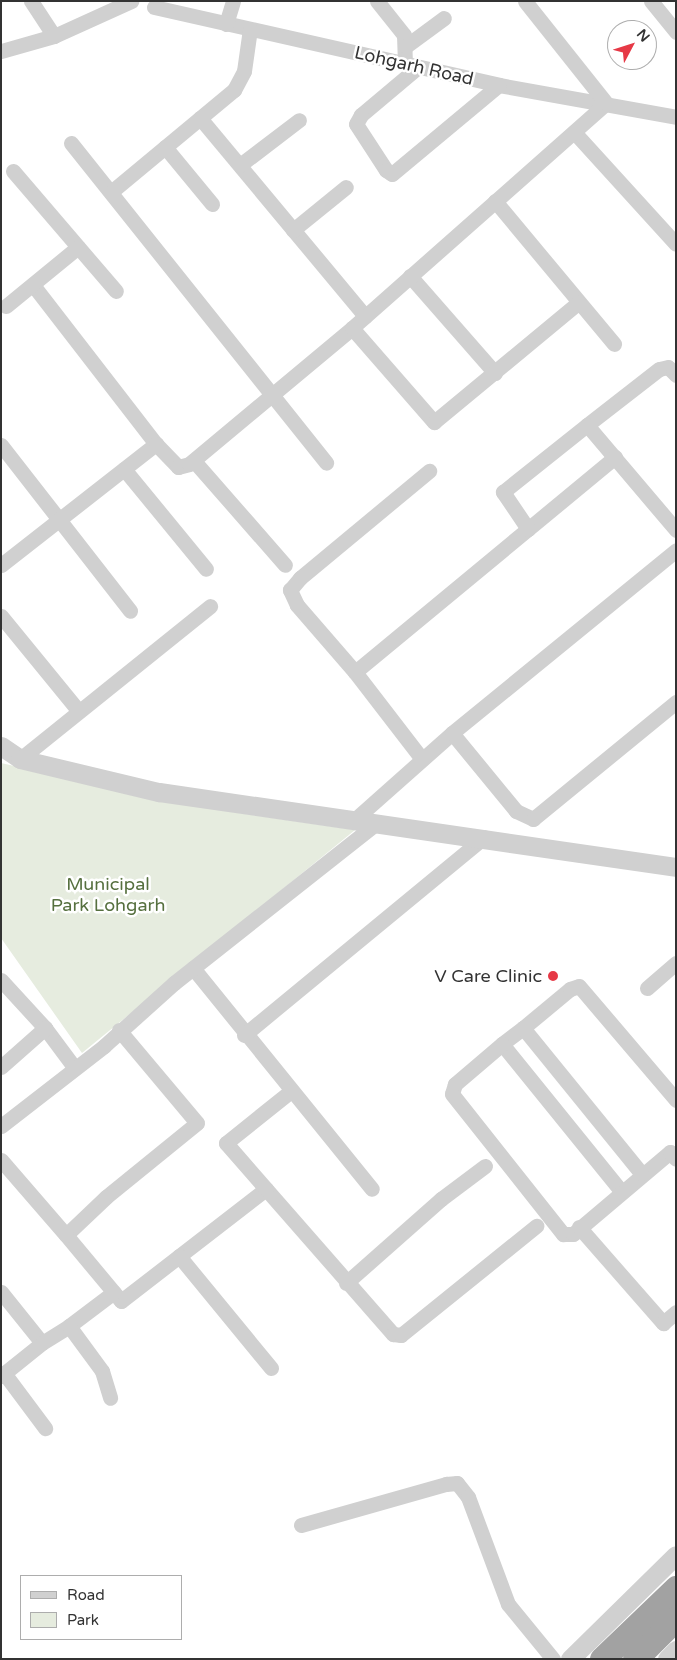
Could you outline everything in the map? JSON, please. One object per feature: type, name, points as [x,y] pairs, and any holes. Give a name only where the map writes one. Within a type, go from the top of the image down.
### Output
[{"type":"highway","points":[[602,1659],[676,1588]]},
{"type":"highway","points":[[635,1659],[676,1618]]},
{"type":"street","points":[[32,1],[54,36]]},
{"type":"street","points":[[1,51],[54,36],[131,1]]},
{"type":"street","name":"Lohgarh Road","points":[[138,1],[147,8],[157,4],[226,24],[499,85],[676,116]]},
{"type":"street","points":[[226,24],[232,1]]},
{"type":"street","points":[[378,1],[399,26],[411,65],[362,115],[356,124],[386,170],[392,174],[499,85]]},
{"type":"street","points":[[33,285],[156,444],[178,466],[194,461],[352,328],[606,103],[525,1]]},
{"type":"street","points":[[651,1],[676,32]]},
{"type":"street","points":[[406,46],[444,18]]},
{"type":"street","points":[[111,192],[200,118],[241,81],[247,58],[250,29]]},
{"type":"street","points":[[200,118],[365,316]]},
{"type":"street","points":[[240,165],[298,120]]},
{"type":"street","points":[[574,132],[676,244]]},
{"type":"street","points":[[71,143],[326,463]]},
{"type":"street","points":[[166,147],[212,204]]},
{"type":"street","points":[[14,171],[116,292]]},
{"type":"street","points":[[294,230],[346,187]]},
{"type":"street","points":[[495,201],[614,344]]},
{"type":"street","points":[[6,306],[78,246]]},
{"type":"street","points":[[410,276],[495,373]]},
{"type":"street","points":[[352,328],[434,422],[578,303]]},
{"type":"street","points":[[528,529],[503,492],[659,370],[668,368],[676,375]]},
{"type":"street","points":[[587,425],[676,530]]},
{"type":"street","points":[[1,565],[156,444]]},
{"type":"street","points":[[1,445],[130,611]]},
{"type":"street","points":[[356,672],[615,456]]},
{"type":"street","points":[[194,461],[284,565]]},
{"type":"street","points":[[124,469],[206,570]]},
{"type":"street","points":[[422,759],[356,672],[297,606],[290,590],[300,578],[429,471]]},
{"type":"street","points":[[353,821],[452,733],[676,550]]},
{"type":"street","points":[[20,759],[78,710],[210,606]]},
{"type":"street","points":[[1,616],[78,710]]},
{"type":"street","points":[[452,733],[516,811],[532,819],[676,702]]},
{"type":"street","points":[[1,746],[20,759],[159,792],[353,821],[484,837],[676,867]]},
{"type":"street","points":[[1,1126],[74,1067],[104,1046],[119,1030],[193,968],[375,824]]},
{"type":"street","points":[[244,1035],[484,837]]},
{"type":"street","points":[[647,988],[676,963]]},
{"type":"street","points":[[193,968],[244,1035],[372,1190]]},
{"type":"street","points":[[1,980],[45,1028],[74,1067]]},
{"type":"street","points":[[674,1152],[641,1173],[567,1236],[558,1228],[452,1094],[455,1084],[502,1044],[570,989],[579,986],[676,1100]]},
{"type":"street","points":[[1,1067],[45,1028]]},
{"type":"street","points":[[523,1028],[641,1173]]},
{"type":"street","points":[[66,1235],[106,1197],[197,1123],[119,1030]]},
{"type":"street","points":[[502,1044],[621,1191]]},
{"type":"street","points":[[291,1091],[226,1143],[386,1329],[393,1334],[401,1335],[536,1226]]},
{"type":"street","points":[[1,1160],[121,1301],[266,1190]]},
{"type":"street","points":[[346,1283],[441,1199],[485,1166]]},
{"type":"street","points":[[579,1227],[664,1323],[676,1312]]},
{"type":"street","points":[[179,1256],[271,1368]]},
{"type":"street","points":[[1,1292],[42,1343]]},
{"type":"street","points":[[45,1428],[3,1374],[42,1343],[69,1326],[114,1292]]},
{"type":"street","points":[[69,1326],[102,1371],[110,1398]]},
{"type":"street","points":[[301,1525],[446,1484],[457,1483],[468,1497],[508,1604],[553,1659]]},
{"type":"street","points":[[570,1659],[676,1555]]},
{"type":"green space","name":"Municipal Park Lohgarh","points":[[1,763],[185,805],[355,830],[82,1053],[1,938]]},
{"type":"place","name":"V Care Clinic","points":[[553,976]]}]
